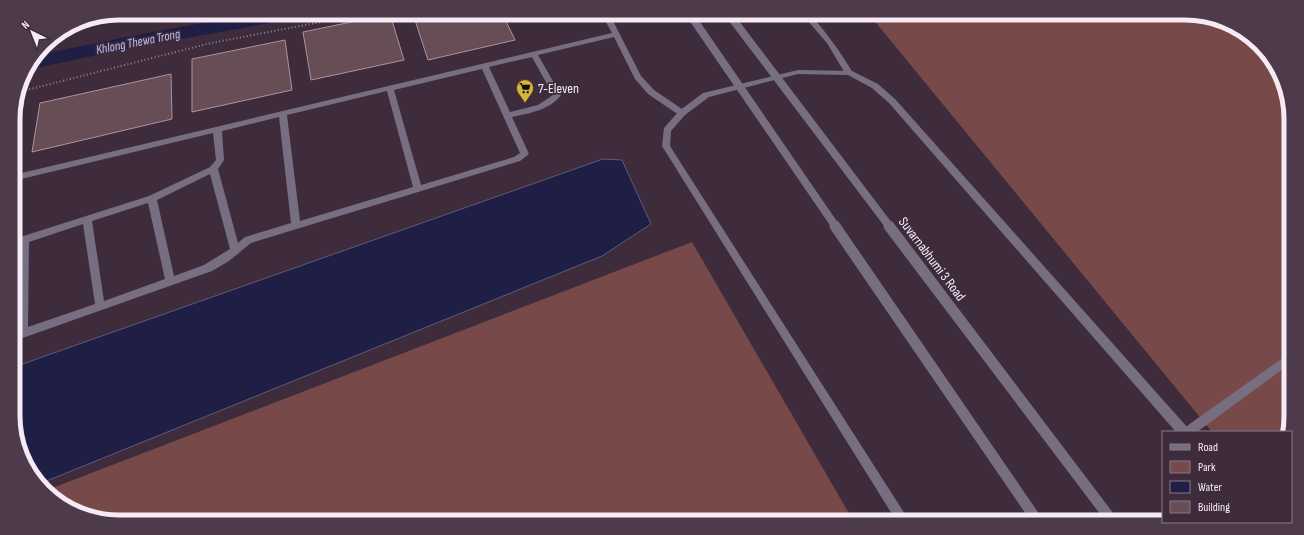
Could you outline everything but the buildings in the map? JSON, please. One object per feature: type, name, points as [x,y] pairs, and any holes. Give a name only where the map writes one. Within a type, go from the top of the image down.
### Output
[{"type":"street","points":[[610,20],[638,77],[651,92],[682,113]]},
{"type":"street","points":[[694,20],[1033,515]]},
{"type":"street","name":"Suvarnabhumi 3 Road","points":[[733,20],[1108,515]]},
{"type":"street","points":[[811,20],[837,50],[849,73]]},
{"type":"street","points":[[20,176],[617,34]]},
{"type":"street","points":[[507,115],[544,105],[553,100],[557,95],[534,54]]},
{"type":"street","points":[[20,335],[208,268],[226,258],[248,240],[517,159],[525,154],[484,65]]},
{"type":"street","points":[[900,515],[666,146],[666,130],[682,113],[706,95],[798,72],[849,73],[875,86],[892,100],[1183,431]]},
{"type":"street","points":[[390,89],[418,189]]},
{"type":"street","points":[[283,114],[296,225]]},
{"type":"street","points":[[20,241],[152,198],[213,169],[220,160],[217,129]]},
{"type":"street","points":[[213,169],[235,250]]},
{"type":"street","points":[[152,198],[170,281]]},
{"type":"street","points":[[87,219],[100,306]]},
{"type":"street","points":[[20,316],[24,240]]},
{"type":"street","points":[[1189,431],[1284,362]]},
{"type":"path","points":[[24,91],[211,43],[331,20]]},
{"type":"green space","points":[[874,20],[1191,20],[1217,25],[1229,30],[1255,49],[1264,59],[1271,70],[1281,93],[1284,119],[1284,422],[1283,431],[1211,431]]},
{"type":"green space","points":[[692,242],[850,515],[113,515],[87,510],[75,505],[52,488]]},
{"type":"water","points":[[603,159],[622,160],[651,224],[602,256],[45,481],[30,460],[22,435],[20,416],[20,365]]},
{"type":"waterway","name":"Khlong Thewa Trong","points":[[39,61],[126,43],[253,20]]},
{"type":"place","name":"7-Eleven","points":[[525,103]]}]
